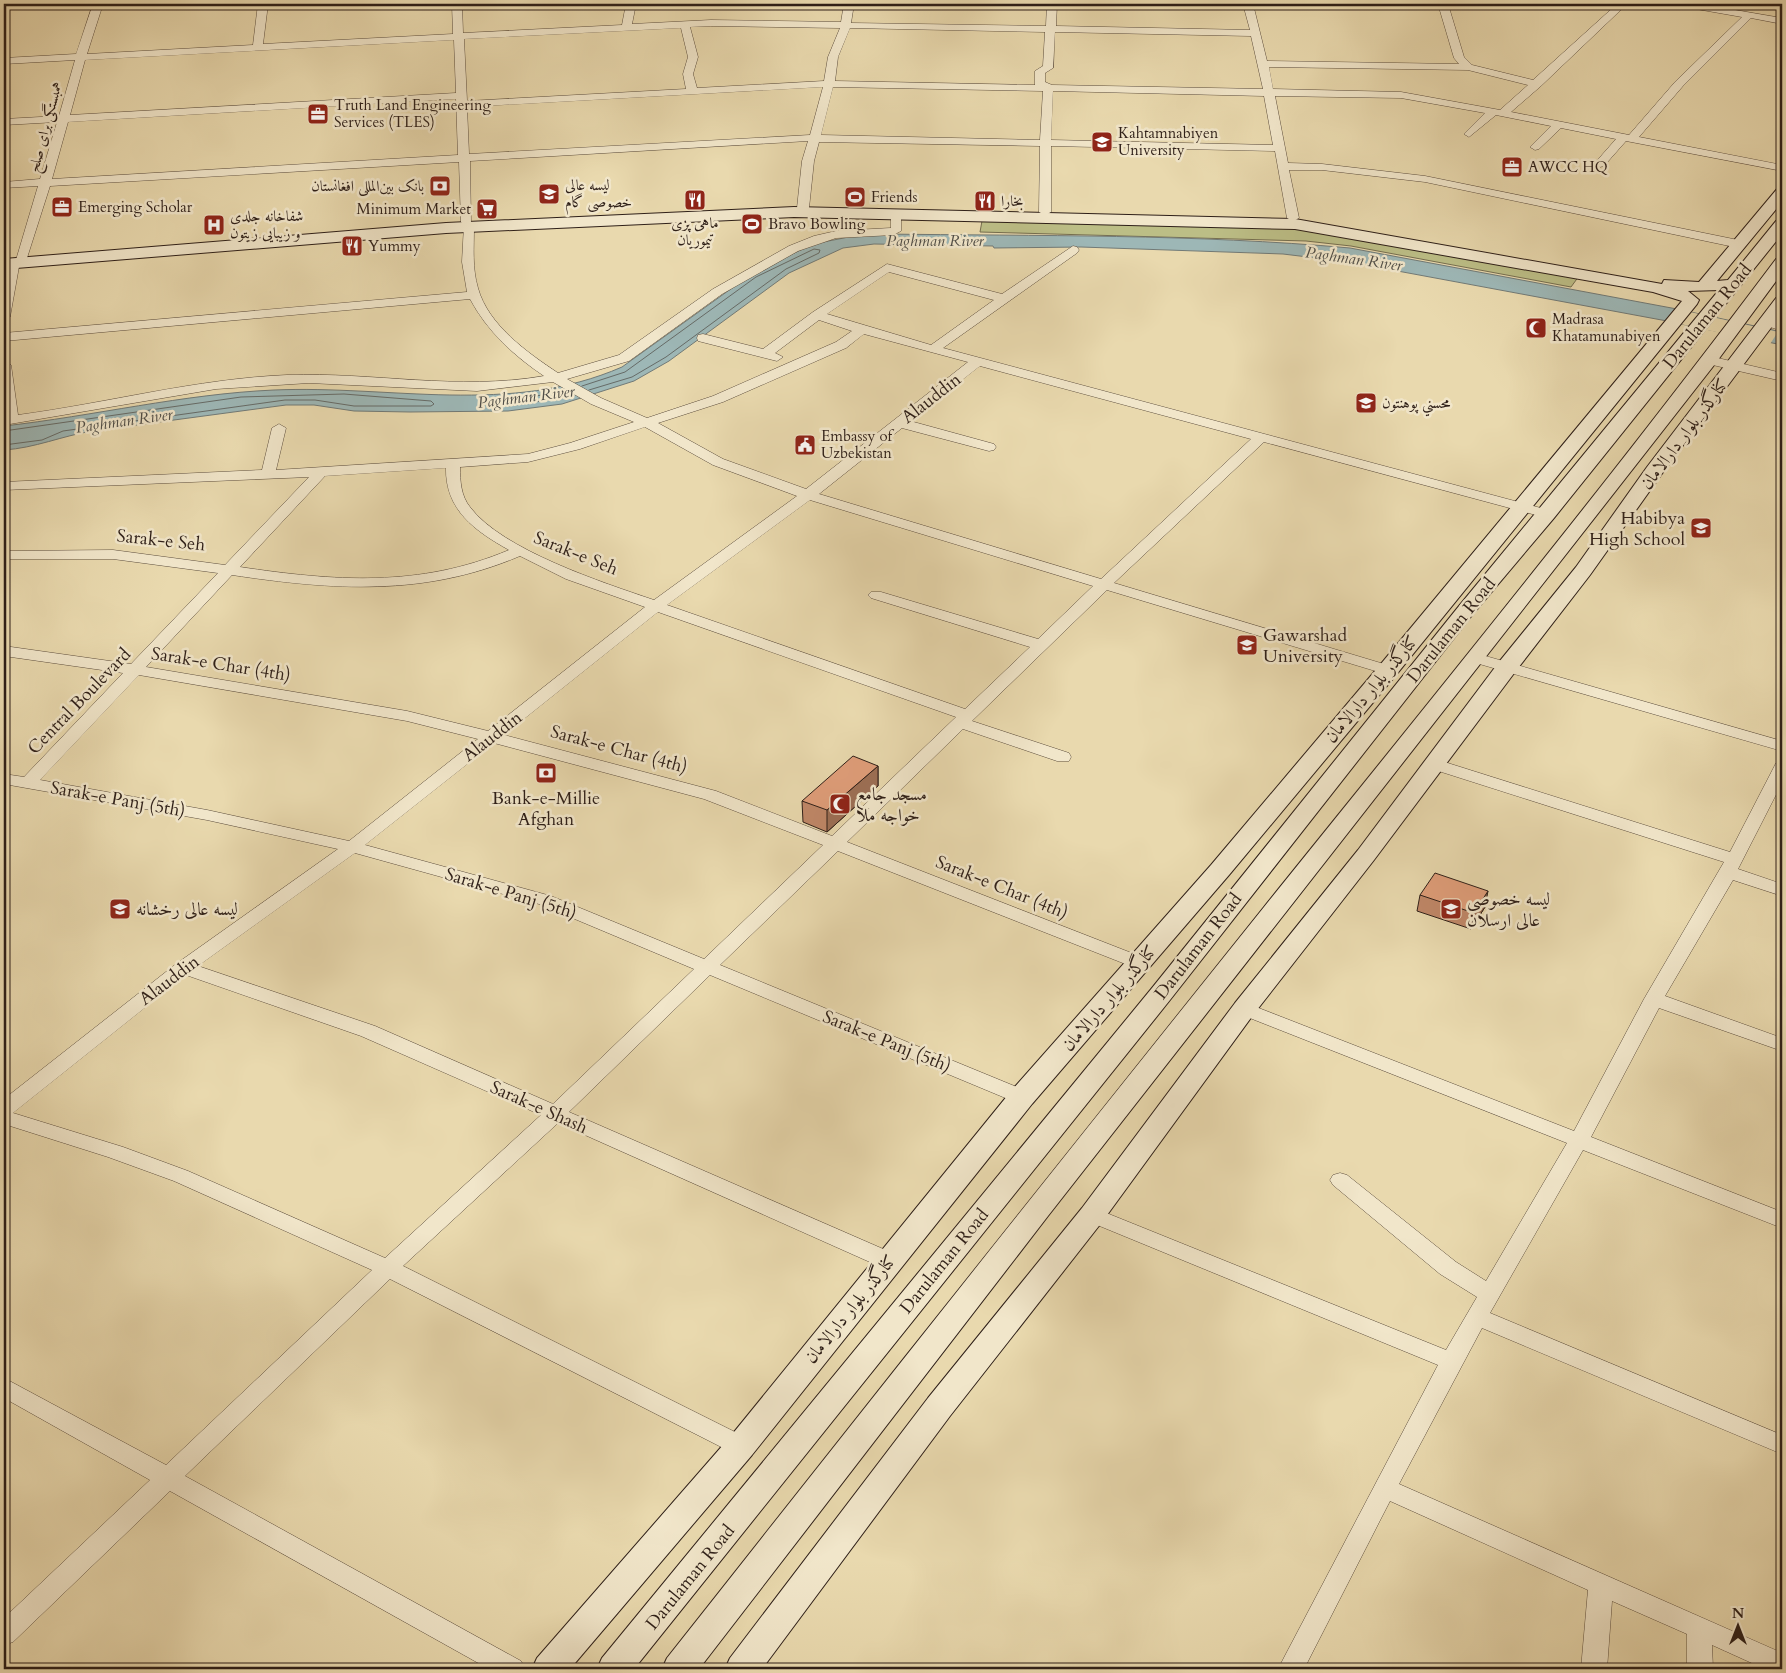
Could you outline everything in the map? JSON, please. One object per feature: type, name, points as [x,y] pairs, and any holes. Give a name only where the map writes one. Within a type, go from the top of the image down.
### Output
[{"type":"main road","points":[[1704,287],[1782,192]]},
{"type":"main road","points":[[11,261],[468,224],[803,208],[1265,223],[1326,228],[1677,292],[1691,300],[1690,321]]},
{"type":"main road","points":[[468,224],[751,213],[1046,212],[1293,218],[1656,281],[1704,287],[1734,284]]},
{"type":"main road","name":"Darulaman Road","points":[[614,1669],[1161,994],[1454,606],[1547,514],[1644,395],[1666,350],[1690,321],[1721,300],[1782,224]]},
{"type":"main road","points":[[1746,268],[1774,272]]},
{"type":"main road","name":"Darulaman Road","points":[[679,1669],[1032,1217],[1709,360],[1774,272]]},
{"type":"main road","name":"کنارگذر بلوار دارالامان","points":[[742,1669],[939,1407],[1092,1215],[1244,1009],[1583,571],[1654,471],[1735,366],[1766,330],[1782,302]]},
{"type":"main road","name":"کنارگذر بلوار دارالامان","points":[[549,1669],[741,1446],[1022,1097],[1140,963],[1388,670],[1454,606],[1521,507],[1666,350]]},
{"type":"main road","points":[[1644,395],[1675,402]]},
{"type":"street","name":"همبستگی برای صلح","points":[[4,317],[11,261],[45,183],[80,57],[98,4]]},
{"type":"street","points":[[258,48],[264,4]]},
{"type":"street","points":[[457,4],[470,282],[474,295],[488,318],[508,340],[559,378],[594,400],[647,423],[718,462],[808,495],[1388,670]]},
{"type":"street","points":[[627,27],[631,4]]},
{"type":"street","points":[[803,208],[808,160],[829,84],[833,57],[846,25],[849,4]]},
{"type":"street","points":[[1048,87],[1040,84],[1040,71],[1048,68],[1052,4]]},
{"type":"street","points":[[1248,4],[1265,64],[1278,148],[1293,218]]},
{"type":"street","points":[[1443,4],[1459,58],[1468,67]]},
{"type":"street","points":[[1468,134],[1537,84],[1622,4]]},
{"type":"street","points":[[1685,4],[1782,21]]},
{"type":"street","points":[[1600,164],[1749,15]]},
{"type":"street","points":[[4,61],[732,22],[1257,33]]},
{"type":"street","points":[[685,25],[693,57],[688,74],[692,91]]},
{"type":"street","points":[[1265,64],[1468,67],[1537,84]]},
{"type":"street","points":[[4,122],[829,84],[1268,92],[1401,96],[1498,112],[1782,168]]},
{"type":"street","points":[[1046,212],[1045,144],[1048,87]]},
{"type":"street","points":[[1535,147],[1559,124]]},
{"type":"street","points":[[4,185],[815,138],[1278,148]]},
{"type":"street","points":[[1282,166],[1322,167],[1425,179],[1738,244]]},
{"type":"street","points":[[4,365],[8,420],[237,383],[287,379],[460,387],[559,378],[602,367],[624,358],[742,277],[795,248],[834,235],[896,230],[897,214]]},
{"type":"street","points":[[933,349],[1002,298],[1073,250]]},
{"type":"street","points":[[765,354],[817,315],[887,268],[1002,298]]},
{"type":"street","points":[[4,337],[474,295]]},
{"type":"street","points":[[817,315],[862,330],[1547,514]]},
{"type":"street","points":[[4,486],[321,472],[528,458],[575,446],[718,399],[840,345],[862,330]]},
{"type":"street","points":[[703,338],[802,363]]},
{"type":"street","points":[[1709,360],[1782,378]]},
{"type":"street","name":"Alauddin","points":[[4,1109],[184,968],[352,847],[656,606],[808,495],[978,361]]},
{"type":"street","points":[[900,423],[989,447]]},
{"type":"street","points":[[268,474],[279,428]]},
{"type":"street","points":[[4,1634],[387,1268],[555,1114],[1104,584],[1260,438]]},
{"type":"street","points":[[453,464],[452,482],[463,509],[484,528],[520,551]]},
{"type":"street","name":"Central Boulevard","points":[[29,782],[137,670],[321,472]]},
{"type":"street","name":"Sarak-e Seh","points":[[4,555],[83,553],[231,569],[311,580],[381,583],[460,573],[520,551],[571,576],[965,719],[1063,757]]},
{"type":"street","points":[[876,595],[1041,645]]},
{"type":"street","name":"Sarak-e Char (4th)","points":[[4,651],[137,670],[407,716],[492,736],[710,795],[1140,963]]},
{"type":"street","points":[[1475,658],[1782,746]]},
{"type":"street","points":[[1435,764],[1731,865],[1782,890]]},
{"type":"street","points":[[1291,1669],[1451,1361],[1491,1295],[1579,1140],[1654,999],[1731,865],[1782,767]]},
{"type":"street","name":"Sarak-e Panj (5th)","points":[[4,779],[207,815],[352,847],[544,900],[1022,1097]]},
{"type":"street","name":"Sarak-e Shash","points":[[184,968],[368,1031],[889,1261]]},
{"type":"street","points":[[1654,999],[1782,1045]]},
{"type":"street","points":[[1244,1009],[1782,1220]]},
{"type":"street","points":[[4,1117],[180,1175],[387,1268],[741,1446]]},
{"type":"street","points":[[1340,1180],[1448,1268],[1491,1295]]},
{"type":"street","points":[[1092,1215],[1451,1361]]},
{"type":"street","points":[[1478,1317],[1782,1444]]},
{"type":"street","points":[[4,1388],[512,1669]]},
{"type":"street","points":[[1386,1489],[1699,1629],[1782,1664]]},
{"type":"street","points":[[1594,1669],[1601,1585]]},
{"type":"street","points":[[1699,1629],[1700,1669]]},
{"type":"green space","points":[[982,221],[1279,227],[1315,230],[1579,276],[1571,287],[1351,246],[1306,241],[980,232]]},
{"type":"water","name":"Paghman River","points":[[882,234],[1175,238],[1292,243],[1350,248],[1677,309],[1782,332],[1782,345],[1667,321],[1349,262],[1283,254],[1081,247],[994,248],[993,246],[874,244],[843,248],[789,273],[669,361],[634,381],[562,404],[508,411],[410,412],[354,411],[314,405],[286,405],[92,431],[27,447],[4,450],[4,426],[206,396],[274,390],[450,395],[494,394],[537,391],[580,382],[622,367],[753,273],[813,244],[854,236]]},
{"type":"pier","points":[[1677,309],[1778,332],[1770,344],[1667,321]]},
{"type":"building","points":[[853,756],[878,766],[827,810],[802,801]]},
{"type":"building","points":[[1435,873],[1488,891],[1474,913],[1420,895]]},
{"type":"place","name":"Truth Land Engineering Services (TLES)","points":[[318,114]]},
{"type":"place","name":"Kahtamnabiyen University","points":[[1102,142]]},
{"type":"place","name":"AWCC HQ","points":[[1512,167]]},
{"type":"place","name":"بانک بین‌المللی افغانستان","points":[[440,186]]},
{"type":"place","name":"لیسه عالی خصوصی گام","points":[[549,194]]},
{"type":"place","name":"Friends","points":[[855,197]]},
{"type":"place","name":"ماهی پزی تیموریان","points":[[695,200]]},
{"type":"place","name":"بخارا","points":[[985,201]]},
{"type":"place","name":"Emerging Scholar","points":[[62,207]]},
{"type":"place","name":"Minimum Market","points":[[487,209]]},
{"type":"place","name":"Bravo Bowling","points":[[752,224]]},
{"type":"place","name":"شفاخانه جلدی و زیبایی زیتون","points":[[214,225]]},
{"type":"place","name":"Yummy","points":[[352,246]]},
{"type":"place","name":"Madrasa Khatamunabiyen","points":[[1536,328]]},
{"type":"place","name":"محسني پوهنتون","points":[[1366,403]]},
{"type":"place","name":"Embassy of Uzbekistan","points":[[805,445]]},
{"type":"place","name":"Habibya High School","points":[[1701,528]]},
{"type":"place","name":"Gawarshad University","points":[[1247,645]]},
{"type":"place","name":"Bank-e-Millie Afghan","points":[[546,773]]},
{"type":"place","name":"مسجد جامع خواجه ملا","points":[[840,804]]},
{"type":"place","name":"لیسه عالی رخشانه","points":[[120,909]]},
{"type":"place","name":"لیسه خصوصی عالی ارسلان","points":[[1451,909]]}]
